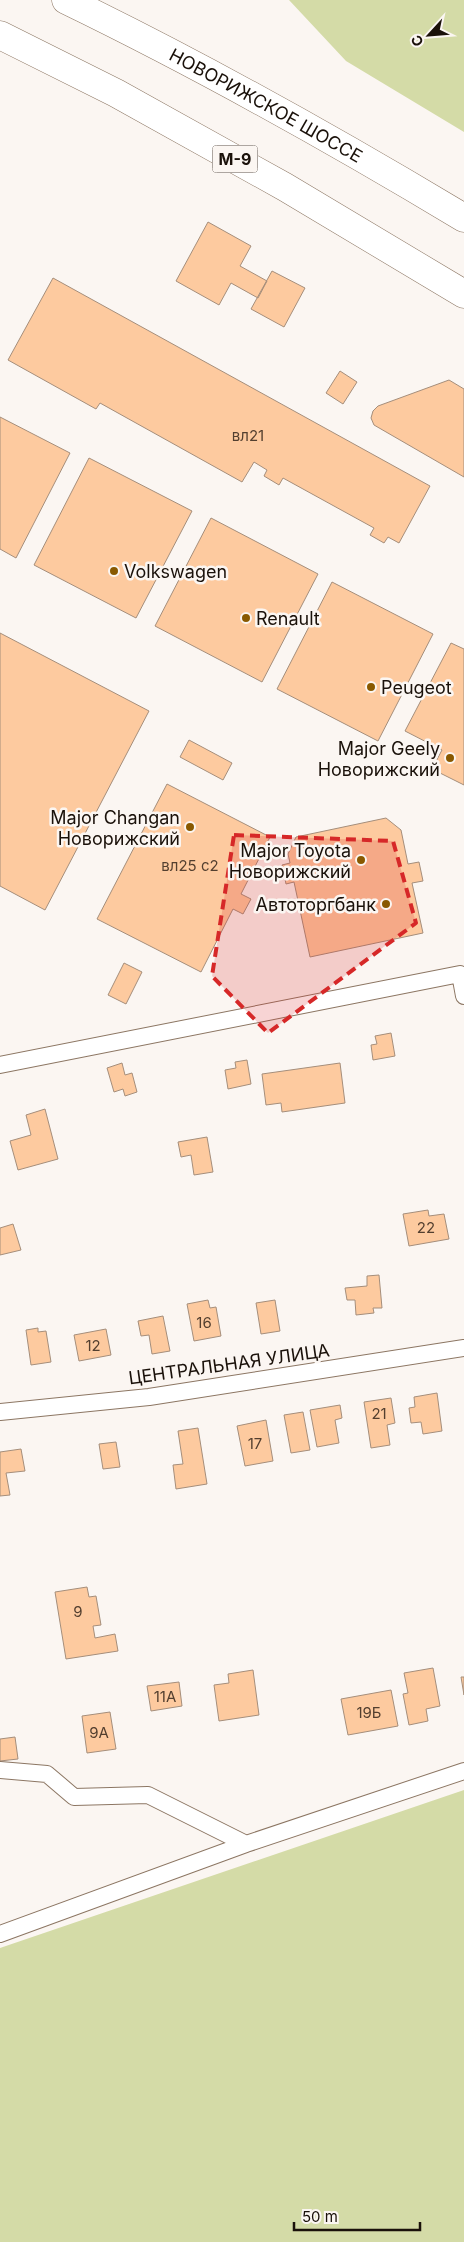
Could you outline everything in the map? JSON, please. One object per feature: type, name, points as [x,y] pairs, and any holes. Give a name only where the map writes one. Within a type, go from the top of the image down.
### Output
[{"type":"highway","name":"НОВОРИЖСКОЕ ШОССЕ","points":[[66,0],[133,32],[347,148],[464,218]]},
{"type":"highway","name":"М-9","points":[[0,35],[116,93],[276,182],[464,294]]},
{"type":"street","points":[[0,1065],[460,974],[464,996]]},
{"type":"street","name":"ЦЕНТРАЛЬНАЯ УЛИЦА","points":[[0,1412],[149,1397],[464,1348]]},
{"type":"street","points":[[0,1770],[47,1774],[74,1797],[148,1796],[246,1844]]},
{"type":"street","points":[[0,1934],[246,1844],[464,1772]]},
{"type":"highlighted area","points":[[234,835],[393,841],[416,923],[268,1033],[212,976]]},
{"type":"green space","points":[[289,0],[464,0],[464,132],[346,61]]},
{"type":"green space","points":[[464,1790],[464,2242],[0,2242],[0,1948]]},
{"type":"building","points":[[208,222],[251,246],[240,266],[267,281],[258,298],[231,283],[219,305],[176,281]]},
{"type":"building","points":[[272,271],[305,288],[284,327],[251,309]]},
{"type":"building","points":[[53,278],[430,486],[399,543],[388,537],[384,543],[370,535],[374,528],[283,478],[279,485],[264,476],[267,470],[254,462],[242,482],[100,403],[96,409],[8,360]]},
{"type":"building","points":[[340,371],[357,382],[343,404],[326,393]]},
{"type":"building","points":[[449,380],[464,389],[464,477],[374,425],[371,418],[373,411],[378,406]]},
{"type":"building","points":[[0,417],[70,453],[16,558],[0,549]]},
{"type":"building","points":[[89,458],[192,511],[136,618],[34,565]]},
{"type":"building","points":[[211,518],[318,574],[262,682],[155,626]]},
{"type":"building","points":[[332,582],[433,634],[378,741],[277,689]]},
{"type":"building","points":[[0,633],[149,711],[45,910],[0,886]]},
{"type":"building","points":[[451,643],[464,649],[464,785],[432,769],[442,750],[405,731]]},
{"type":"building","points":[[189,740],[232,763],[223,780],[180,757]]},
{"type":"building","points":[[167,784],[270,837],[241,894],[251,899],[243,914],[233,909],[201,972],[97,919]]},
{"type":"building","points":[[386,818],[401,830],[408,864],[419,862],[423,881],[412,883],[423,933],[310,957],[294,882],[286,884],[282,865],[290,863],[288,854],[296,837]]},
{"type":"building","points":[[124,963],[142,972],[126,1004],[108,995]]},
{"type":"building","points":[[391,1033],[395,1056],[373,1060],[371,1045],[377,1044],[375,1036]]},
{"type":"building","points":[[247,1060],[251,1084],[228,1089],[225,1070],[236,1068],[235,1062]]},
{"type":"building","points":[[122,1063],[125,1075],[132,1073],[137,1092],[125,1096],[123,1089],[114,1092],[107,1068]]},
{"type":"building","points":[[340,1063],[345,1103],[282,1112],[281,1103],[266,1105],[262,1074]]},
{"type":"building","points":[[45,1109],[58,1159],[18,1170],[10,1141],[31,1135],[26,1115]]},
{"type":"building","points":[[207,1137],[213,1172],[194,1175],[191,1155],[181,1157],[178,1142]]},
{"type":"building","points":[[428,1210],[429,1216],[444,1214],[449,1239],[409,1246],[403,1214]]},
{"type":"building","points":[[13,1224],[21,1250],[0,1255],[0,1228]]},
{"type":"building","points":[[379,1275],[382,1308],[373,1308],[374,1313],[356,1315],[355,1300],[347,1300],[345,1288],[367,1286],[367,1276]]},
{"type":"building","points":[[208,1300],[210,1308],[216,1307],[221,1336],[194,1341],[187,1304]]},
{"type":"building","points":[[275,1300],[280,1331],[261,1334],[256,1303]]},
{"type":"building","points":[[163,1316],[170,1351],[152,1354],[149,1335],[141,1336],[138,1321]]},
{"type":"building","points":[[38,1328],[38,1332],[46,1331],[51,1362],[31,1365],[26,1330]]},
{"type":"building","points":[[106,1329],[111,1355],[79,1361],[74,1335]]},
{"type":"building","points":[[437,1393],[442,1431],[423,1434],[421,1422],[411,1423],[409,1408],[415,1407],[414,1397]]},
{"type":"building","points":[[391,1398],[395,1423],[387,1425],[390,1445],[371,1448],[364,1402]]},
{"type":"building","points":[[340,1405],[342,1418],[335,1420],[339,1443],[317,1447],[310,1410]]},
{"type":"building","points":[[303,1412],[310,1450],[291,1453],[284,1415]]},
{"type":"building","points":[[266,1420],[273,1461],[245,1466],[237,1426]]},
{"type":"building","points":[[198,1428],[207,1484],[176,1489],[173,1465],[183,1464],[178,1431]]},
{"type":"building","points":[[116,1442],[120,1467],[103,1469],[99,1444]]},
{"type":"building","points":[[21,1449],[25,1471],[6,1473],[10,1495],[0,1496],[0,1452]]},
{"type":"building","points":[[87,1587],[89,1597],[96,1596],[101,1625],[93,1626],[95,1638],[115,1634],[118,1651],[66,1659],[55,1592]]},
{"type":"building","points":[[433,1668],[440,1706],[426,1709],[428,1721],[409,1725],[403,1694],[408,1693],[404,1673]]},
{"type":"building","points":[[253,1670],[259,1715],[219,1721],[214,1685],[229,1683],[228,1674]]},
{"type":"building","points":[[461,1677],[464,1677],[464,1695]]},
{"type":"building","points":[[179,1682],[182,1706],[151,1711],[147,1686]]},
{"type":"building","points":[[391,1690],[398,1726],[348,1735],[341,1699]]},
{"type":"building","points":[[110,1712],[116,1749],[87,1753],[82,1716]]},
{"type":"building","points":[[15,1737],[18,1759],[0,1761],[0,1739]]},
{"type":"place","name":"Volkswagen","points":[[114,571]]},
{"type":"place","name":"Renault","points":[[246,618]]},
{"type":"place","name":"Peugeot","points":[[371,687]]},
{"type":"place","name":"Major Geely Новорижский","points":[[450,758]]},
{"type":"place","name":"Major Changan Новорижский","points":[[190,827]]},
{"type":"place","name":"Major Toyota Новорижский","points":[[361,860]]},
{"type":"place","name":"Автоторгбанк","points":[[386,904]]}]
